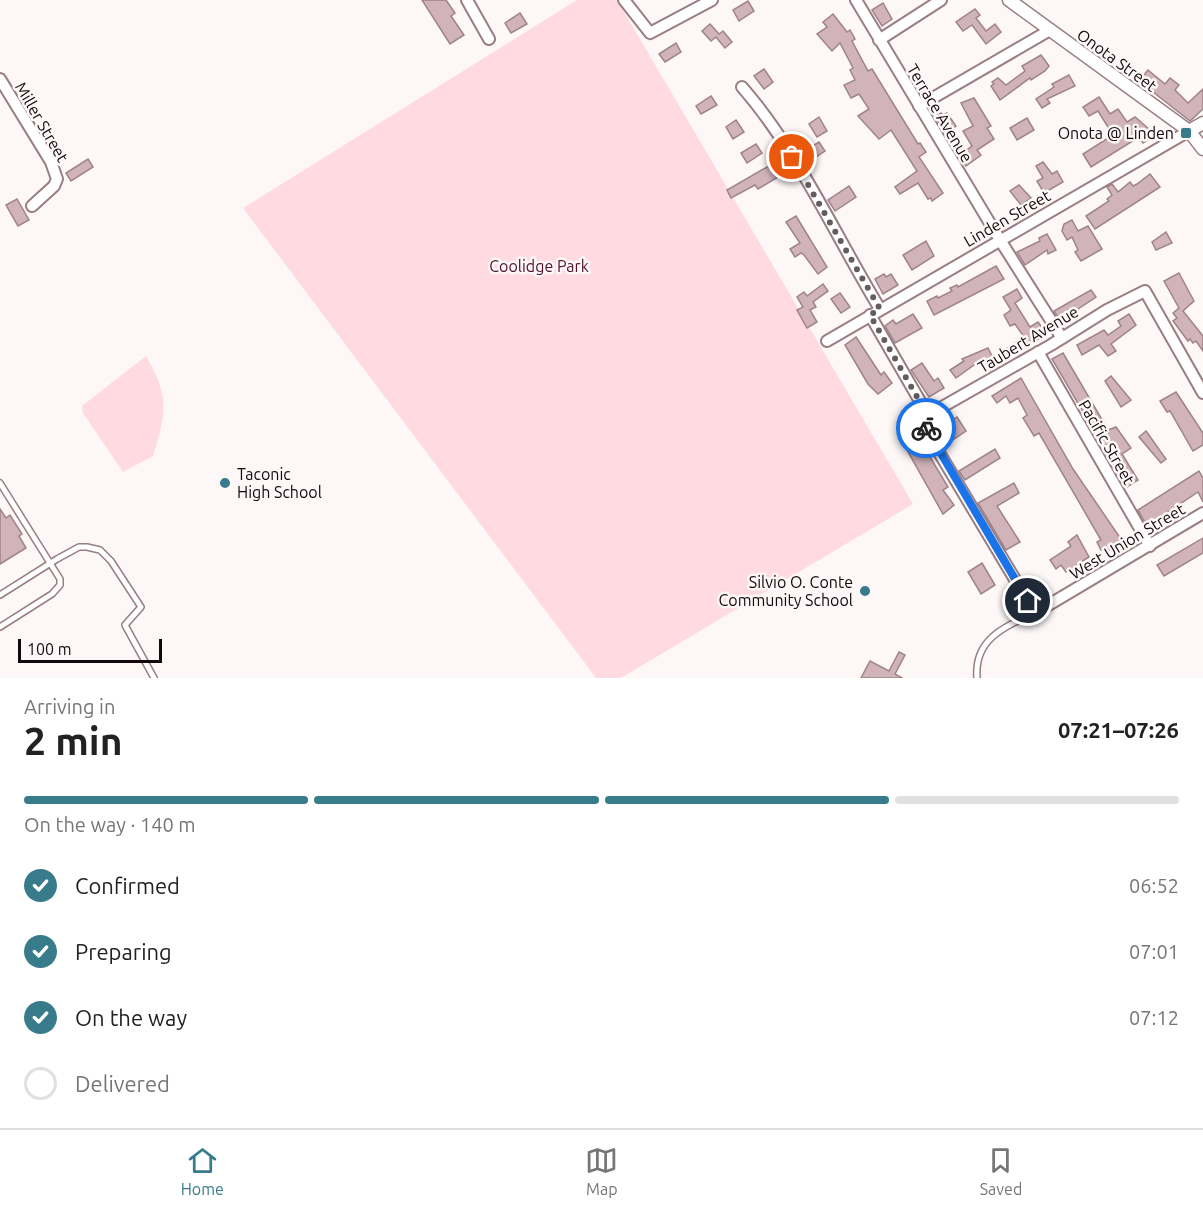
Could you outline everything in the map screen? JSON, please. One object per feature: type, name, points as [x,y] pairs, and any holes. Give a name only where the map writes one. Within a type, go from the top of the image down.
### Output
[{"type":"street","points":[[467,0],[489,39]]},
{"type":"street","points":[[624,0],[650,33],[712,0]]},
{"type":"street","name":"Terrace Avenue","points":[[856,0],[1000,240],[1062,338]]},
{"type":"street","points":[[879,40],[941,0]]},
{"type":"street","name":"Onota Street","points":[[1009,0],[1189,131],[1203,149]]},
{"type":"street","points":[[919,106],[1050,30]]},
{"type":"street","name":"Miller Street","points":[[0,79],[51,162],[57,179],[54,186],[32,206]]},
{"type":"street","points":[[742,87],[762,110],[792,157],[880,309]]},
{"type":"street","name":"Linden Street","points":[[827,341],[1203,123]]},
{"type":"street","name":"Taubert Avenue","points":[[928,416],[1062,338],[1107,309],[1145,291],[1203,393]]},
{"type":"street","points":[[870,315],[928,416],[925,423],[928,434],[1035,613]]},
{"type":"street","name":"Pacific Street","points":[[1038,352],[1150,546]]},
{"type":"street","name":"West Union Street","points":[[1035,613],[1203,513]]},
{"type":"lane","points":[[0,483],[60,579],[57,589],[0,627]]},
{"type":"lane","points":[[0,595],[79,547],[100,550],[111,561],[141,607],[124,625],[154,678]]},
{"type":"lane","points":[[977,678],[978,654],[988,640],[1035,613]]},
{"type":"green space","name":"Coolidge Park","points":[[577,0],[617,0],[913,504],[621,678],[596,678],[243,208]]},
{"type":"green space","points":[[146,356],[154,370],[162,394],[161,428],[153,456],[123,472],[83,413],[82,406]]},
{"type":"building","points":[[422,0],[446,0],[455,13],[451,16],[464,35],[450,44]]},
{"type":"building","points":[[748,1],[754,11],[739,21],[733,10]]},
{"type":"building","points":[[883,3],[892,19],[882,26],[872,10]]},
{"type":"building","points":[[975,9],[980,15],[976,18],[986,31],[995,24],[1001,32],[986,44],[972,25],[963,31],[956,22]]},
{"type":"building","points":[[520,13],[527,24],[511,33],[505,23]]},
{"type":"building","points":[[833,14],[847,32],[850,30],[855,39],[852,41],[868,71],[872,69],[918,144],[920,143],[926,152],[919,157],[943,193],[932,201],[931,198],[928,199],[918,183],[900,194],[895,187],[917,171],[891,130],[879,139],[858,116],[869,109],[859,94],[851,98],[844,85],[855,80],[850,70],[853,68],[840,43],[832,51],[817,34],[827,27],[823,22]]},
{"type":"building","points":[[710,24],[719,34],[723,31],[732,42],[725,48],[716,37],[711,41],[702,31]]},
{"type":"building","points":[[676,43],[681,52],[665,62],[659,54]]},
{"type":"building","points":[[1041,55],[1049,66],[1045,71],[1031,80],[1030,78],[1000,100],[991,86],[994,84],[992,82],[998,78],[1006,85],[1025,71],[1022,66]]},
{"type":"building","points":[[764,69],[773,82],[764,89],[754,76]]},
{"type":"building","points":[[1148,70],[1165,84],[1170,78],[1179,85],[1175,90],[1188,103],[1203,89],[1203,109],[1190,121],[1139,81]]},
{"type":"building","points":[[1069,75],[1075,86],[1047,99],[1050,103],[1042,108],[1036,99],[1054,87],[1052,84]]},
{"type":"building","points":[[711,96],[717,105],[701,114],[696,106]]},
{"type":"building","points":[[1099,97],[1110,114],[1118,109],[1127,122],[1135,117],[1150,130],[1149,139],[1143,143],[1139,137],[1091,167],[1083,154],[1113,135],[1098,111],[1089,116],[1083,107]]},
{"type":"building","points":[[974,98],[991,126],[987,128],[994,139],[977,150],[981,155],[966,166],[958,156],[972,146],[963,131],[973,126],[961,103]]},
{"type":"building","points":[[941,113],[943,115],[947,113],[956,126],[946,133],[935,117]]},
{"type":"building","points":[[819,117],[827,131],[817,137],[809,124]]},
{"type":"building","points":[[1027,118],[1034,130],[1017,140],[1010,128]]},
{"type":"building","points":[[736,120],[744,132],[733,139],[726,127]]},
{"type":"building","points":[[819,142],[825,151],[807,163],[801,153]]},
{"type":"building","points":[[756,144],[762,153],[747,163],[741,153]]},
{"type":"building","points":[[88,159],[93,167],[71,181],[66,173]]},
{"type":"building","points":[[1043,162],[1052,174],[1057,171],[1063,182],[1044,193],[1037,181],[1043,178],[1036,166]]},
{"type":"building","points":[[767,167],[771,167],[778,177],[758,189],[755,185],[731,198],[727,190]]},
{"type":"building","points":[[1150,174],[1160,187],[1095,229],[1086,216],[1109,201],[1107,199],[1112,195],[1107,187],[1112,184],[1118,192],[1130,182],[1133,186]]},
{"type":"building","points":[[1019,185],[1031,198],[1021,205],[1010,191]]},
{"type":"building","points":[[849,186],[856,197],[835,211],[828,200]]},
{"type":"building","points":[[17,199],[29,220],[18,226],[6,205]]},
{"type":"building","points":[[796,216],[827,267],[818,274],[804,255],[801,253],[795,257],[790,249],[800,243],[786,222]]},
{"type":"building","points":[[1072,220],[1078,231],[1088,226],[1102,249],[1081,261],[1075,252],[1078,250],[1072,237],[1067,240],[1062,231],[1064,224]]},
{"type":"building","points":[[1166,232],[1172,243],[1156,250],[1152,242]]},
{"type":"building","points":[[1047,234],[1056,250],[1048,254],[1047,250],[1025,265],[1017,252],[1040,241],[1039,238]]},
{"type":"building","points":[[926,241],[934,256],[912,270],[903,255]]},
{"type":"building","points":[[996,266],[1004,279],[934,315],[927,301],[952,291],[950,288],[957,285],[958,287]]},
{"type":"building","points":[[1179,273],[1194,301],[1183,311],[1203,336],[1203,351],[1196,341],[1193,343],[1190,339],[1188,341],[1173,321],[1177,318],[1173,313],[1179,308],[1164,281]]},
{"type":"building","points":[[884,274],[886,277],[891,274],[898,285],[883,294],[875,279]]},
{"type":"building","points":[[823,284],[828,291],[813,302],[816,307],[810,310],[817,322],[807,328],[797,310],[803,307],[797,297],[804,292],[807,296]]},
{"type":"building","points":[[1017,289],[1022,298],[1015,303],[1030,327],[1038,322],[1047,334],[1005,359],[1000,353],[1024,337],[1015,324],[1010,326],[1004,315],[1011,310],[1003,297]]},
{"type":"building","points":[[1091,290],[1096,297],[1060,321],[1054,311]]},
{"type":"building","points":[[840,293],[850,307],[841,313],[831,299]]},
{"type":"building","points":[[913,314],[922,328],[895,343],[885,326],[893,320],[896,324]]},
{"type":"building","points":[[1129,314],[1136,325],[1111,344],[1116,351],[1108,356],[1099,345],[1082,355],[1077,345],[1104,330],[1108,335],[1121,326],[1118,321]]},
{"type":"building","points":[[856,337],[881,375],[884,372],[892,383],[878,394],[868,384],[845,345]]},
{"type":"building","points":[[988,348],[994,360],[983,365],[981,360],[956,378],[950,370],[964,361],[962,359]]},
{"type":"building","points":[[1063,353],[1108,430],[1116,427],[1131,448],[1122,454],[1138,480],[1127,487],[1052,359]]},
{"type":"building","points":[[922,363],[934,381],[938,378],[944,388],[929,397],[911,370]]},
{"type":"building","points":[[1111,376],[1131,400],[1121,407],[1105,381]]},
{"type":"building","points":[[1021,378],[1073,469],[1123,542],[1110,550],[1101,550],[1097,542],[1101,540],[1039,433],[1034,436],[1023,418],[1027,415],[1018,398],[1010,403],[1006,396],[997,403],[992,396]]},
{"type":"building","points":[[1176,392],[1203,433],[1203,445],[1193,451],[1170,411],[1167,412],[1160,401]]},
{"type":"building","points":[[957,417],[966,431],[945,445],[935,431]]},
{"type":"building","points":[[1146,431],[1166,459],[1161,463],[1139,437]]},
{"type":"building","points":[[921,442],[948,487],[943,490],[954,505],[943,514],[907,450]]},
{"type":"building","points":[[995,449],[1000,458],[965,480],[959,471]]},
{"type":"building","points":[[1199,471],[1203,478],[1203,502],[1198,492],[1147,526],[1138,510]]},
{"type":"building","points":[[1014,483],[1019,493],[997,506],[1020,542],[1006,550],[978,503]]},
{"type":"building","points":[[0,509],[6,518],[10,515],[22,534],[19,536],[26,548],[0,564]]},
{"type":"building","points":[[1077,535],[1089,557],[1066,572],[1061,565],[1056,569],[1050,560],[1071,546],[1068,542]]},
{"type":"building","points":[[1203,538],[1203,553],[1164,576],[1157,565]]},
{"type":"building","points":[[982,563],[995,585],[981,594],[968,572]]},
{"type":"building","points":[[899,652],[905,655],[895,674],[902,678],[861,678],[870,661],[889,671]]},
{"type":"way so far","points":[[792,157],[880,309],[870,315],[928,416],[925,423],[926,428]]},
{"type":"place","name":"Onota @ Linden","points":[[1186,133]]},
{"type":"place","name":"Taconic High School","points":[[225,483]]},
{"type":"place","name":"Silvio O. Conte Community School","points":[[865,591]]},
{"type":"route","points":[[926,428],[1028,601]]}]
